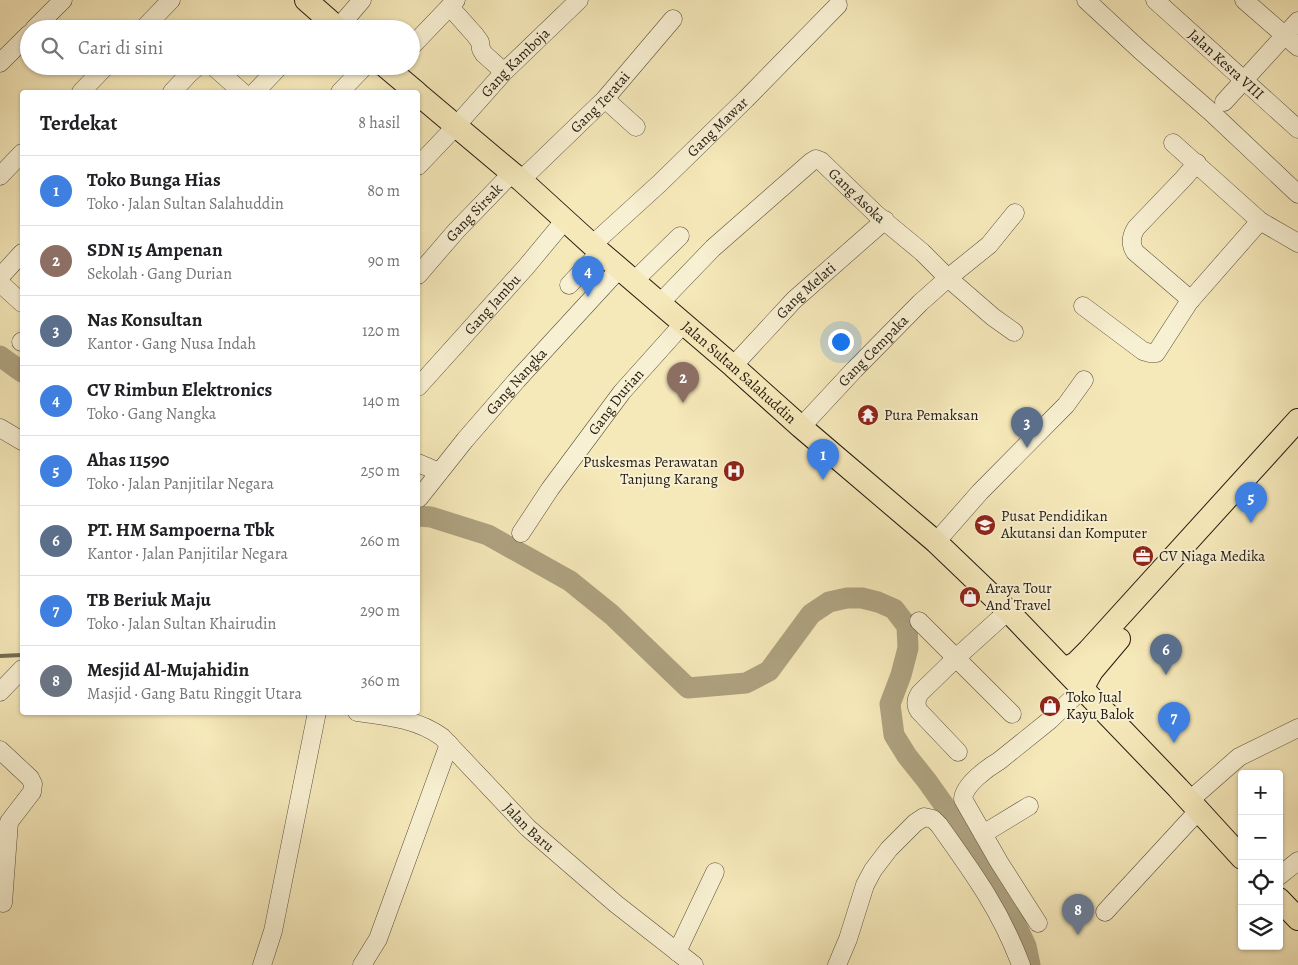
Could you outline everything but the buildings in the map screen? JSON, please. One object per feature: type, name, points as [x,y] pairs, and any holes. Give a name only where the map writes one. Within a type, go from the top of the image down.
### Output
[{"type":"main road","points":[[306,0],[324,20]]},
{"type":"main road","name":"Jalan Sultan Salahuddin","points":[[397,75],[414,90]]},
{"type":"main road","name":"Jalan Sultan Salahuddin","points":[[420,96],[516,176],[801,428],[936,542],[1008,611],[1238,854]]},
{"type":"main road","points":[[1298,420],[1076,663],[1074,680],[1088,678],[1099,662],[1298,438]]},
{"type":"main road","points":[[1283,902],[1298,919]]},
{"type":"street","points":[[43,20],[63,0]]},
{"type":"street","points":[[152,20],[171,0]]},
{"type":"street","points":[[337,20],[362,0]]},
{"type":"street","name":"Gang Kamboja","points":[[420,164],[504,72],[579,0]]},
{"type":"street","points":[[1086,0],[1212,113],[1298,194]]},
{"type":"street","name":"Jalan Kesra VIII","points":[[1155,0],[1298,129]]},
{"type":"street","points":[[1244,0],[1298,47]]},
{"type":"street","points":[[420,38],[453,4],[476,34],[484,54],[504,72]]},
{"type":"street","name":"Gang Mawar","points":[[569,285],[597,248],[660,183],[740,106],[838,5]]},
{"type":"street","name":"Gang Teratai","points":[[516,176],[606,98],[673,19]]},
{"type":"street","points":[[1224,102],[1298,21]]},
{"type":"street","points":[[0,63],[20,43]]},
{"type":"street","points":[[83,90],[97,75]]},
{"type":"street","points":[[174,90],[188,75]]},
{"type":"street","points":[[223,75],[240,90]]},
{"type":"street","points":[[257,90],[271,75]]},
{"type":"street","points":[[342,90],[356,75]]},
{"type":"street","points":[[606,98],[636,127]]},
{"type":"street","points":[[1173,143],[1260,221],[1298,243]]},
{"type":"street","points":[[0,176],[20,155]]},
{"type":"street","name":"Gang Asoka","points":[[660,303],[713,248],[816,159],[822,161],[876,214],[922,252],[992,317],[1014,332]]},
{"type":"street","points":[[1191,300],[1135,252],[1132,246],[1132,239],[1136,228],[1197,163]]},
{"type":"street","name":"Gang Sirsak","points":[[420,273],[456,231],[516,176]]},
{"type":"street","name":"Gang Cempaka","points":[[801,428],[854,370],[920,303],[989,244],[1015,213]]},
{"type":"street","name":"Gang Jambu","points":[[420,386],[526,267],[565,220]]},
{"type":"street","name":"Gang Melati","points":[[733,366],[794,300],[885,220]]},
{"type":"street","points":[[1083,306],[1143,351],[1156,353],[1191,300],[1260,221]]},
{"type":"street","name":"Gang Nangka","points":[[420,497],[465,440],[544,349],[627,274],[680,236]]},
{"type":"street","points":[[0,278],[20,255]]},
{"type":"street","points":[[0,283],[20,302]]},
{"type":"street","name":"Gang Durian","points":[[521,533],[550,489],[622,392],[683,324]]},
{"type":"street","points":[[936,542],[980,492],[1066,405],[1084,380]]},
{"type":"street","points":[[0,428],[20,440]]},
{"type":"street","points":[[420,464],[439,472]]},
{"type":"street","points":[[958,752],[920,713],[916,703],[918,697],[956,658],[1008,611]]},
{"type":"street","points":[[919,622],[1012,714]]},
{"type":"street","points":[[0,692],[20,671]]},
{"type":"street","points":[[1038,923],[999,862],[963,796],[965,790],[990,766],[999,761],[1047,722],[1074,680]]},
{"type":"street","points":[[262,965],[274,931],[316,715]]},
{"type":"street","name":"Jalan Baru","points":[[381,715],[416,723],[433,731],[449,744],[528,828],[616,904],[680,946],[694,965]]},
{"type":"street","points":[[1105,912],[1194,805],[1239,757],[1296,732]]},
{"type":"street","points":[[362,965],[378,939],[449,744]]},
{"type":"street","points":[[0,750],[30,778],[33,788],[30,795],[9,822],[3,903]]},
{"type":"street","points":[[983,834],[1029,806]]},
{"type":"street","points":[[837,965],[848,939],[865,885],[873,870],[889,849],[920,819],[928,817],[939,825],[979,882],[1002,922],[1021,965]]},
{"type":"street","points":[[1283,873],[1298,861]]},
{"type":"street","points":[[680,946],[715,872]]},
{"type":"waterway","points":[[0,356],[20,371]]},
{"type":"waterway","points":[[420,516],[431,517],[488,535],[570,581],[612,615],[688,688],[746,683],[769,671],[811,614],[829,602],[847,598],[862,598],[894,609],[907,626],[908,648],[901,675],[890,704],[894,735],[907,756],[944,805],[1010,912],[1026,946],[1030,965]]},
{"type":"waterway","points":[[0,656],[20,655]]},
{"type":"place","name":"CV Rimbun Elektronics","points":[[588,297]]},
{"type":"place","name":"SDN 15 Ampenan","points":[[683,403]]},
{"type":"place","name":"Pura Pemaksan","points":[[868,415]]},
{"type":"place","name":"Nas Konsultan","points":[[1027,448]]},
{"type":"place","name":"Puskesmas Perawatan Tanjung Karang","points":[[734,471]]},
{"type":"place","name":"Toko Bunga Hias","points":[[823,480]]},
{"type":"place","name":"Ahas 11590","points":[[1251,523]]},
{"type":"place","name":"Pusat Pendidikan Akutansi dan Komputer","points":[[985,525]]},
{"type":"place","name":"CV Niaga Medika","points":[[1143,556]]},
{"type":"place","name":"Araya Tour And Travel","points":[[970,597]]},
{"type":"place","name":"PT. HM Sampoerna Tbk","points":[[1166,675]]},
{"type":"place","name":"Toko Jual Kayu Balok","points":[[1050,706]]},
{"type":"place","name":"TB Beriuk Maju","points":[[1174,743]]},
{"type":"place","name":"Mesjid Al-Mujahidin","points":[[1078,935]]}]
